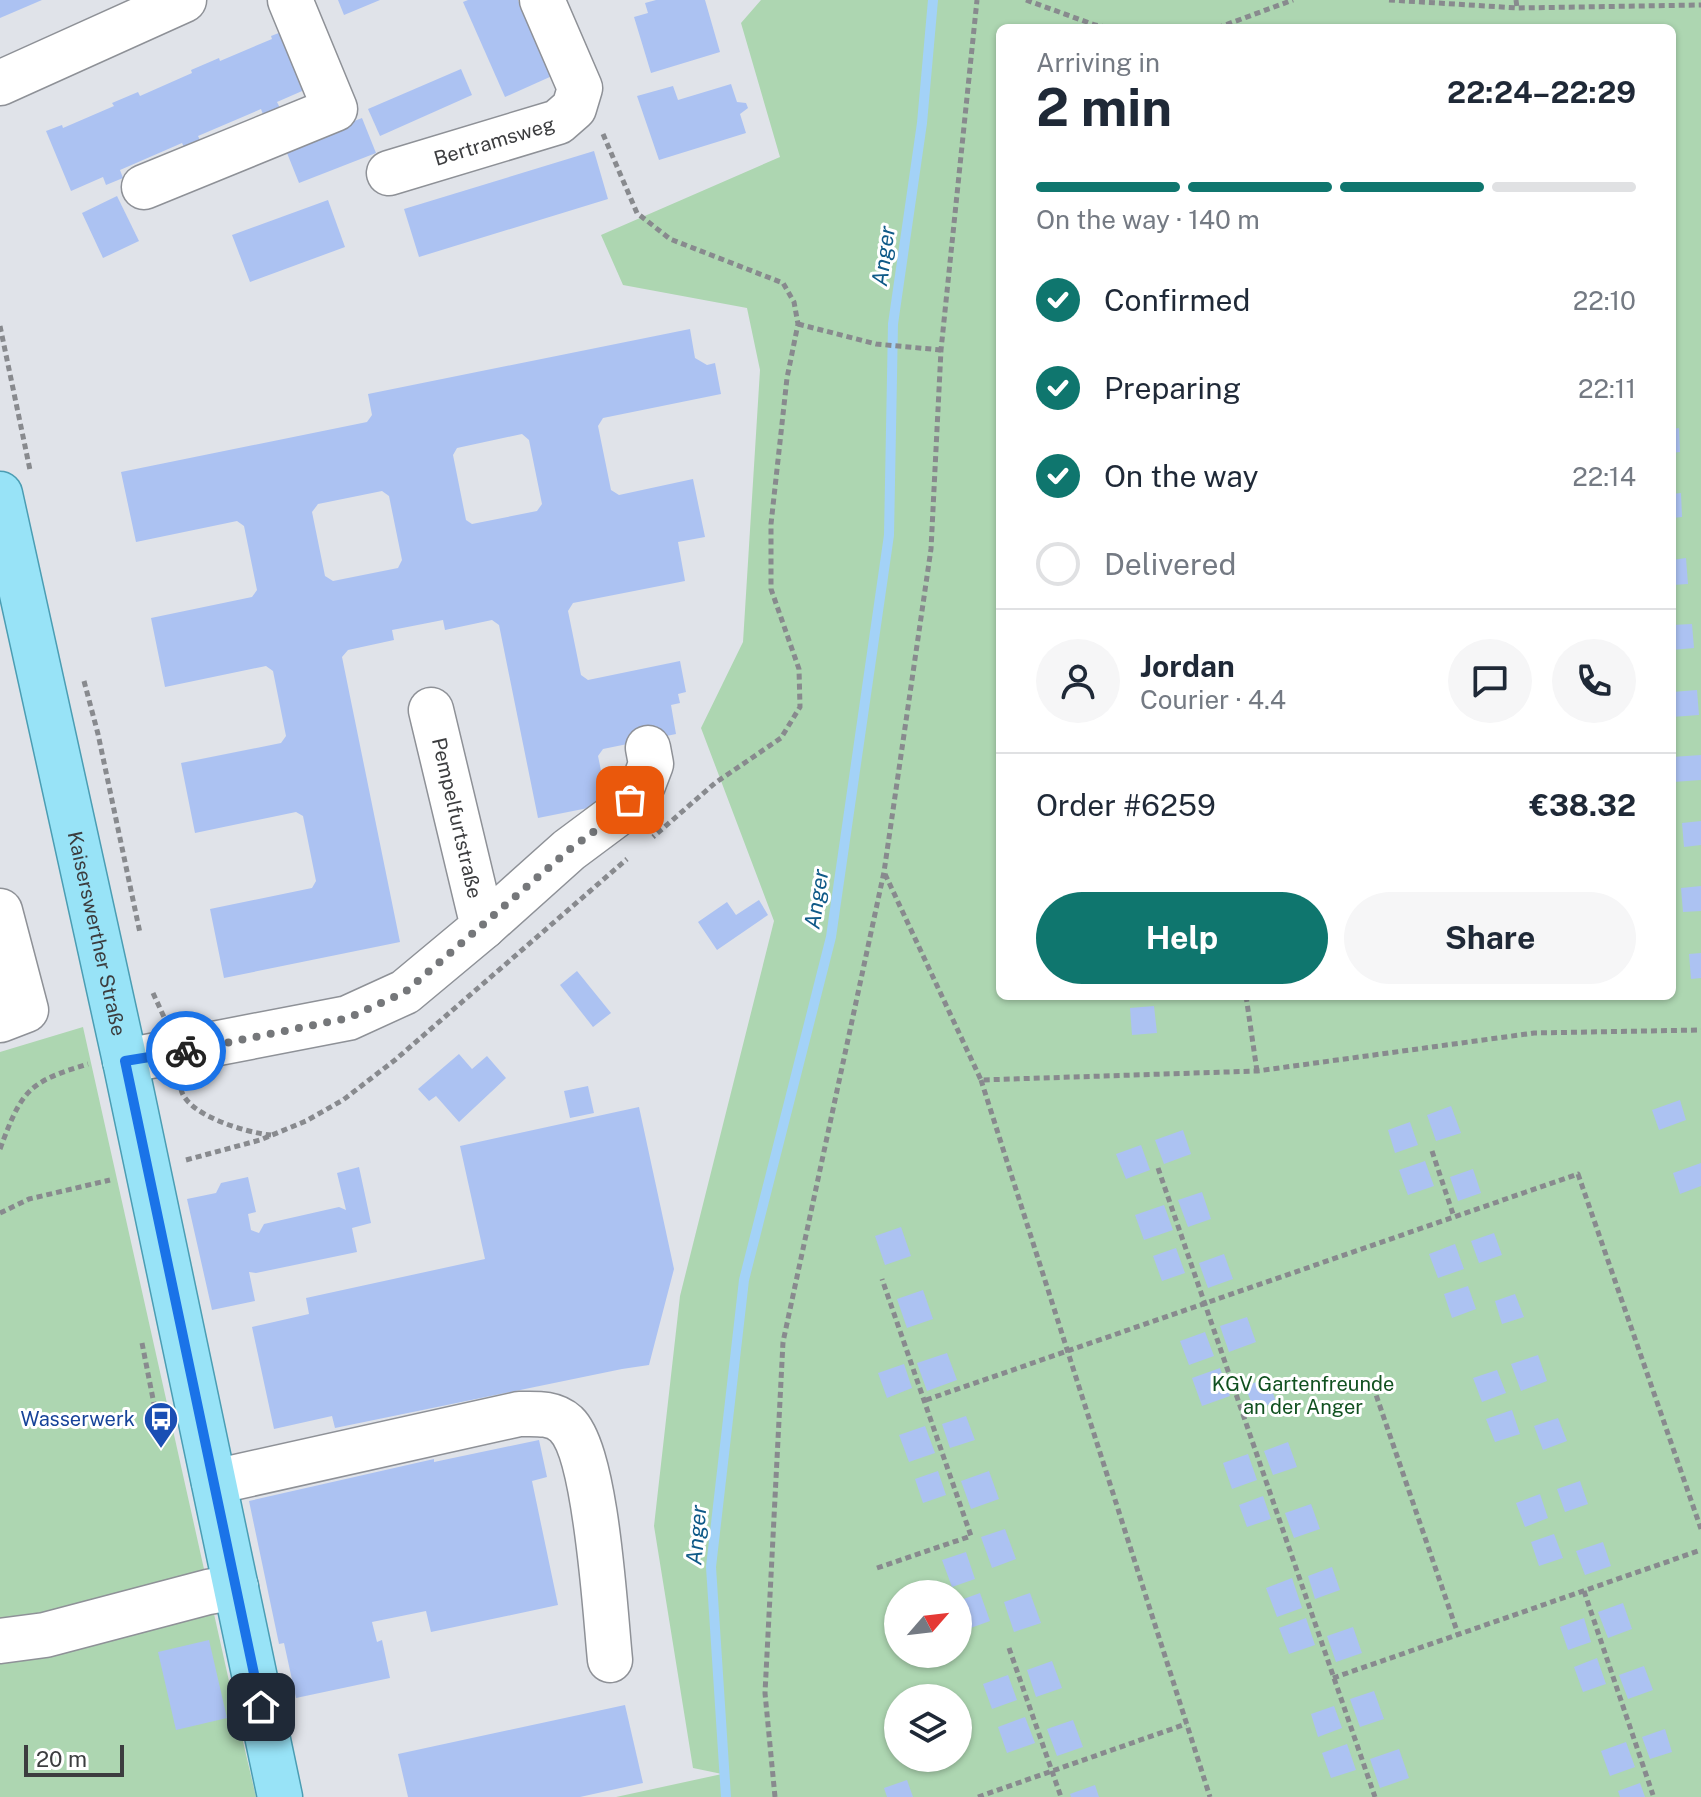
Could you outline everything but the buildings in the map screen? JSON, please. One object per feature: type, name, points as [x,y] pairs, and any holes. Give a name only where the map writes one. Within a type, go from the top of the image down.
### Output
[{"type":"main road","name":"Kaiserswerther Straße","points":[[16,488],[107,1063],[214,1482],[280,1797]]},
{"type":"street","points":[[0,83],[184,0]]},
{"type":"street","points":[[144,187],[335,109],[290,0]]},
{"type":"street","name":"Bertramsweg","points":[[389,173],[558,122],[574,108],[580,88],[542,0]]},
{"type":"street","name":"Pempelfurtstraße","points":[[431,710],[483,927]]},
{"type":"street","name":"Pempelfurtstraße","points":[[107,1063],[173,1054],[348,1018],[405,992],[569,850],[616,815],[643,785],[651,764],[648,748]]},
{"type":"street","points":[[0,911],[26,1010],[0,1020]]},
{"type":"street","points":[[214,1482],[519,1414],[545,1414],[565,1423],[579,1442],[590,1483],[610,1660]]},
{"type":"street","points":[[0,1641],[45,1635],[236,1587]]},
{"type":"path","points":[[775,1797],[765,1693],[783,1342],[884,872],[931,549],[941,350],[977,0]]},
{"type":"path","points":[[1026,0],[1092,24]]},
{"type":"path","points":[[1228,24],[1293,0]]},
{"type":"path","points":[[1389,0],[1517,8],[1701,5]]},
{"type":"path","points":[[1516,0],[1517,8]]},
{"type":"path","points":[[574,108],[596,119],[637,213],[670,239],[783,283],[794,302],[798,324],[876,344],[941,350]]},
{"type":"path","points":[[0,326],[16,488]]},
{"type":"path","points":[[80,667],[98,734],[142,945]]},
{"type":"path","points":[[884,872],[981,1080],[1210,1797]]},
{"type":"path","points":[[151,987],[166,1021],[182,1096],[230,1126],[248,1133],[272,1135]]},
{"type":"path","points":[[1247,1000],[1257,1071]]},
{"type":"path","points":[[981,1080],[1257,1071],[1534,1033],[1701,1030]]},
{"type":"path","points":[[0,1149],[10,1121],[28,1091],[52,1075],[107,1063]]},
{"type":"path","points":[[1432,1151],[1454,1217]]},
{"type":"path","points":[[1158,1168],[1375,1797]]},
{"type":"path","points":[[926,1400],[1578,1174],[1701,1529]]},
{"type":"path","points":[[877,1568],[971,1536],[882,1279]]},
{"type":"path","points":[[1373,1386],[1458,1634]]},
{"type":"path","points":[[1333,1678],[1701,1550]]},
{"type":"path","points":[[1584,1591],[1653,1795]]},
{"type":"path","points":[[1009,1648],[1061,1797]]},
{"type":"path","points":[[978,1797],[1186,1724]]},
{"type":"green space","name":"KGV Gartenfreunde an der Anger","points":[[761,0],[1701,0],[1701,1797],[616,1797],[722,1774],[693,1768],[654,1526],[680,1296],[774,921],[701,728],[743,642],[760,370],[747,308],[623,285],[601,235],[780,157],[741,23]]},
{"type":"green space","points":[[83,1027],[256,1797],[0,1797],[0,1052]]},
{"type":"waterway","name":"Anger","points":[[726,1797],[711,1567],[744,1280],[831,937],[889,535],[893,324],[922,123],[933,0]]},
{"type":"way so far","points":[[186,1051],[348,1018],[405,992],[630,800]]},
{"type":"place","name":"Wasserwerk","points":[[161,1450]]},
{"type":"route","points":[[186,1051],[125,1061],[261,1707]]}]
